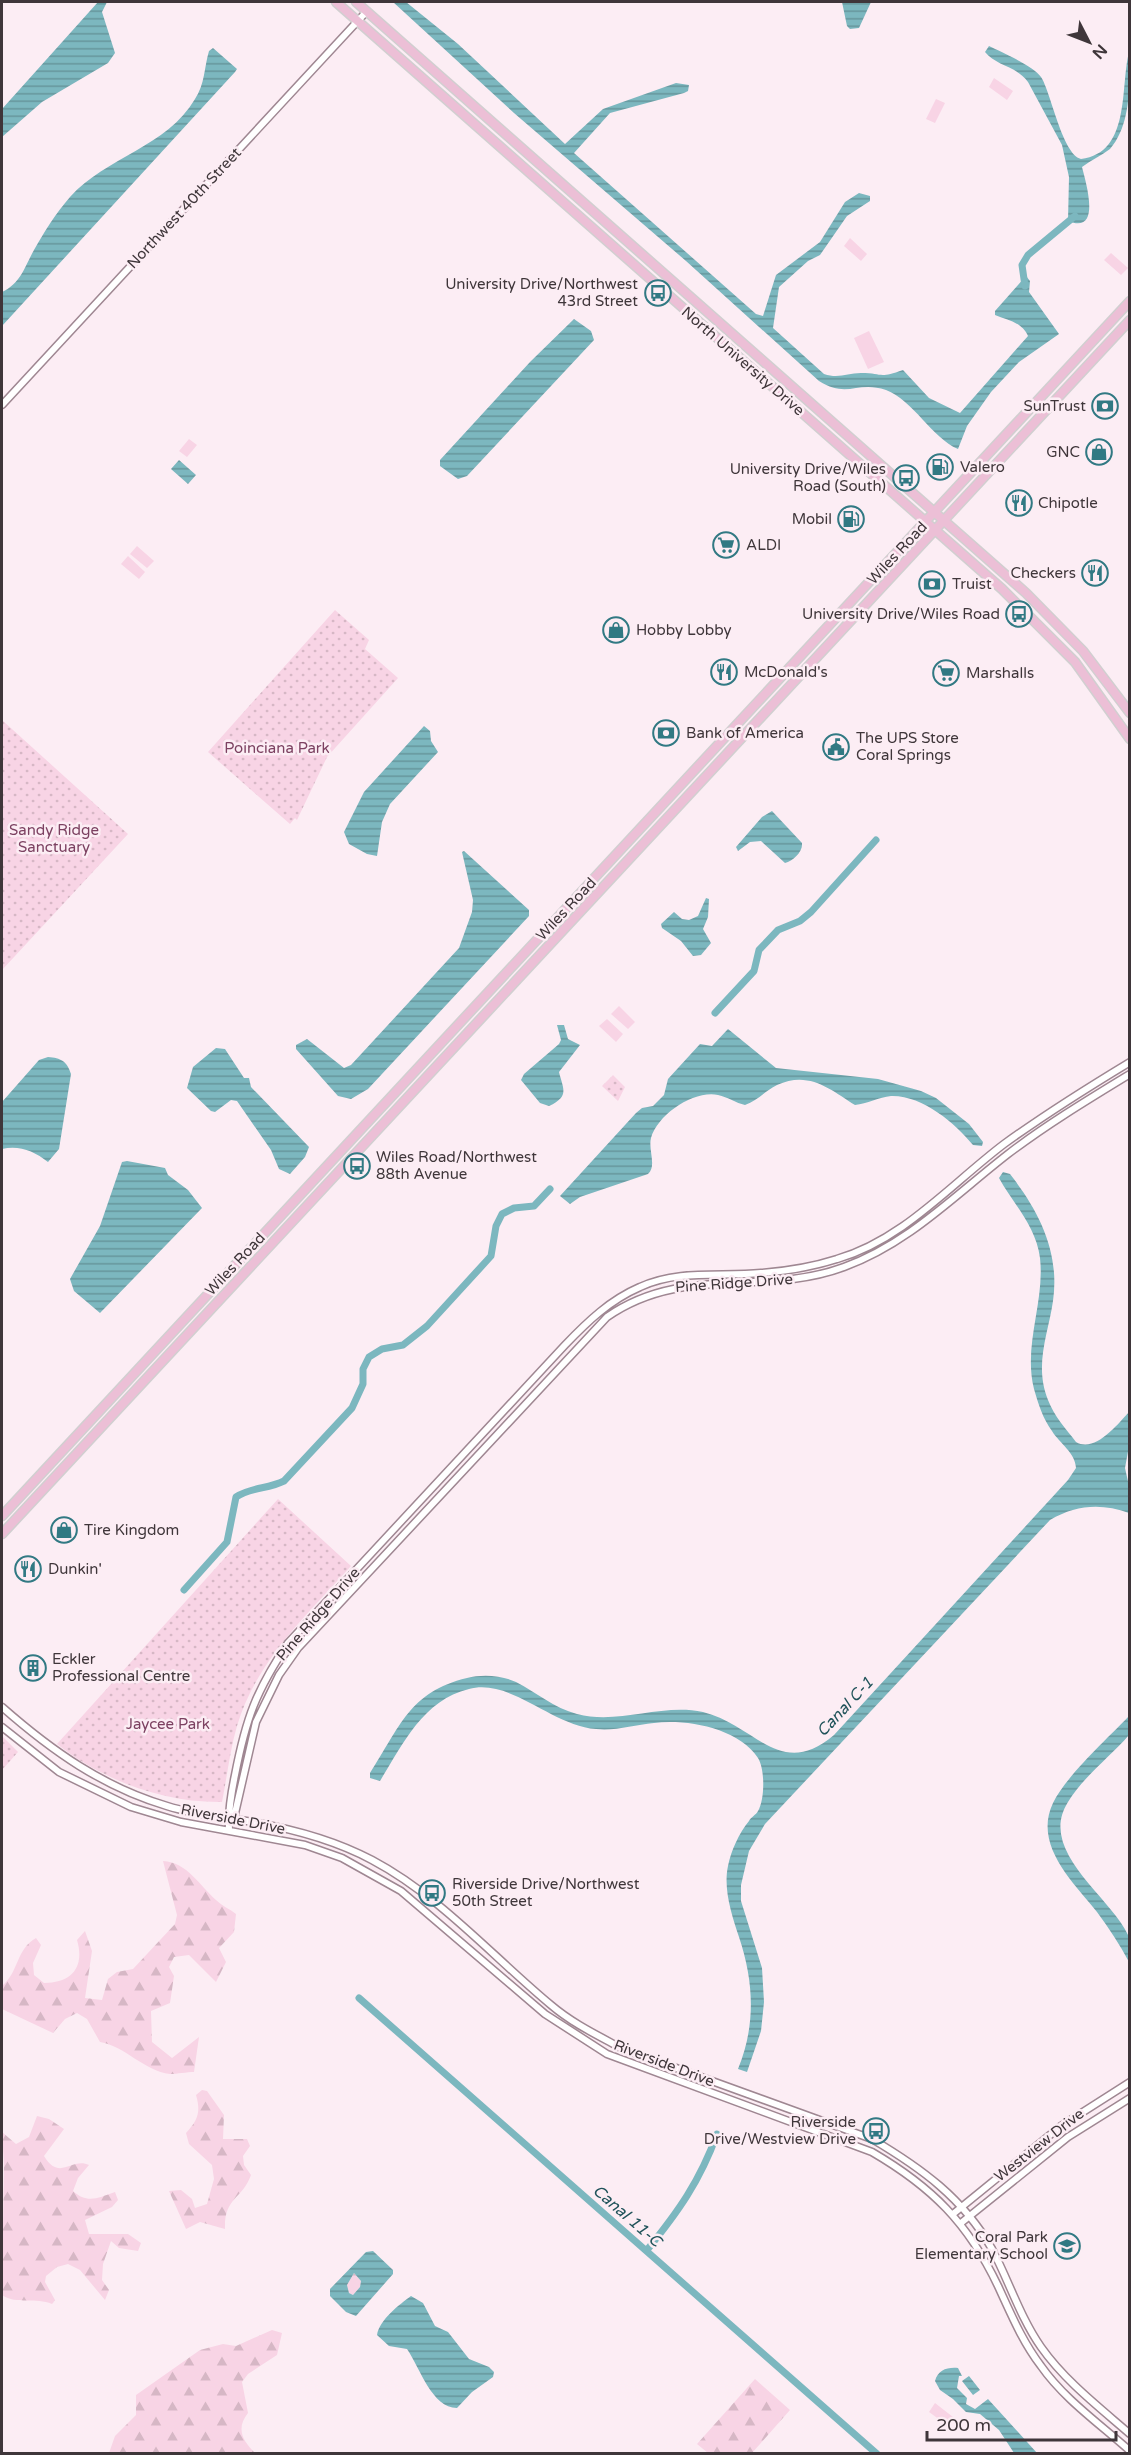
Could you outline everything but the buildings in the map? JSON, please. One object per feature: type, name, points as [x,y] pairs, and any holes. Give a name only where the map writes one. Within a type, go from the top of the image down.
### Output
[{"type":"main road","name":"North University Drive","points":[[336,2],[1010,596],[1066,652],[1130,739]]},
{"type":"main road","name":"North University Drive","points":[[356,2],[935,512],[1060,626],[1105,678],[1130,713]]},
{"type":"main road","name":"Wiles Road","points":[[2,1516],[1130,301]]},
{"type":"main road","name":"Wiles Road","points":[[2,1534],[1130,320]]},
{"type":"main road","points":[[782,395],[800,395]]},
{"type":"street","name":"Northwest 40th Street","points":[[2,405],[367,11]]},
{"type":"street","name":"Pine Ridge Drive","points":[[230,1830],[244,1727],[263,1683],[288,1643],[602,1309],[642,1286],[661,1280],[696,1275],[760,1273],[807,1267],[840,1259],[873,1245],[898,1230],[1026,1129],[1130,1062]]},
{"type":"street","name":"Pine Ridge Drive","points":[[231,1819],[256,1722],[279,1675],[298,1648],[607,1317],[632,1301],[669,1288],[697,1284],[762,1283],[808,1277],[843,1268],[878,1253],[922,1225],[1010,1152],[1130,1074]]},
{"type":"street","name":"Riverside Drive","points":[[2,1707],[69,1761],[103,1781],[168,1806],[313,1835],[370,1859],[432,1900],[553,2007],[585,2029],[621,2048],[872,2139],[910,2161],[963,2206],[991,2248],[1041,2347],[1062,2373],[1130,2434]]},
{"type":"street","name":"Riverside Drive","points":[[2,1728],[59,1772],[97,1793],[154,1815],[305,1845],[368,1871],[419,1905],[545,2014],[577,2037],[626,2063],[873,2152],[906,2172],[954,2214],[961,2223],[981,2254],[1024,2342],[1042,2368],[1064,2392],[1130,2451]]},
{"type":"street","name":"Westview Drive","points":[[954,2214],[1061,2126],[1130,2082]]},
{"type":"street","name":"Westview Drive","points":[[961,2223],[1068,2137],[1130,2098]]},
{"type":"green space","points":[[994,78],[1013,91],[1007,100],[989,87]]},
{"type":"green space","points":[[936,99],[945,103],[935,123],[926,119]]},
{"type":"green space","points":[[850,238],[867,254],[861,261],[844,246]]},
{"type":"green space","points":[[1111,253],[1128,268],[1121,275],[1104,260]]},
{"type":"green space","points":[[869,331],[884,362],[868,369],[854,338]]},
{"type":"green space","points":[[189,439],[197,445],[187,457],[179,451]]},
{"type":"green space","points":[[137,546],[154,561],[147,568],[130,554]]},
{"type":"green space","points":[[128,556],[145,572],[139,579],[121,564]]},
{"type":"green space","name":"Poinciana Park","points":[[335,610],[369,640],[365,649],[398,678],[327,757],[297,820],[295,818],[290,824],[208,752]]},
{"type":"green space","name":"Sandy Ridge Sanctuary","points":[[2,720],[128,834],[2,970]]},
{"type":"green space","points":[[619,1006],[635,1022],[628,1029],[611,1014]]},
{"type":"green space","points":[[607,1019],[623,1034],[616,1042],[599,1026]]},
{"type":"green space","points":[[613,1075],[625,1087],[618,1101],[602,1086]]},
{"type":"green space","name":"Jaycee Park","points":[[278,1499],[351,1566],[285,1640],[257,1680],[237,1726],[222,1802],[178,1798],[135,1787],[94,1768],[57,1744]]},
{"type":"green space","points":[[2,1736],[18,1752],[2,1770]]},
{"type":"green space","points":[[163,1861],[172,1862],[186,1870],[218,1902],[236,1914],[234,1932],[219,1948],[226,1962],[216,1982],[189,1955],[174,1957],[169,1967],[174,1976],[170,2003],[151,2011],[152,2042],[172,2058],[199,2037],[194,2072],[170,2074],[161,2072],[118,2048],[100,2042],[87,2019],[77,2013],[65,2019],[53,2033],[2,2009],[2,1986],[12,1974],[29,1943],[36,1938],[41,1945],[33,1963],[34,1975],[44,1983],[54,1982],[69,1977],[74,1972],[79,1958],[77,1940],[85,1931],[92,1951],[85,1998],[102,2000],[108,1979],[117,1972],[133,1969],[175,1924],[177,1915]]},
{"type":"green space","points":[[202,2090],[207,2091],[224,2115],[223,2139],[247,2139],[250,2146],[243,2156],[244,2165],[251,2175],[230,2204],[225,2219],[225,2229],[200,2222],[186,2229],[169,2191],[181,2190],[192,2199],[195,2208],[207,2204],[214,2179],[212,2165],[189,2144],[186,2133],[197,2116],[196,2095]]},
{"type":"green space","points":[[37,2116],[49,2119],[64,2129],[44,2156],[50,2164],[61,2168],[83,2163],[89,2165],[78,2178],[73,2191],[88,2199],[115,2192],[118,2200],[112,2207],[85,2220],[89,2234],[128,2234],[141,2243],[138,2251],[119,2248],[111,2241],[103,2264],[102,2280],[109,2290],[105,2300],[80,2270],[68,2264],[57,2267],[46,2276],[45,2282],[55,2300],[52,2304],[14,2300],[2,2295],[4,2164],[2,2132],[16,2144],[29,2137]]},
{"type":"green space","points":[[354,2273],[361,2281],[360,2287],[353,2295],[349,2293],[347,2285]]},
{"type":"green space","points":[[272,2330],[282,2333],[277,2355],[248,2374],[242,2382],[248,2413],[242,2424],[242,2434],[255,2453],[109,2453],[115,2436],[136,2415],[136,2395],[200,2350],[223,2344],[236,2346]]},
{"type":"green space","points":[[755,2379],[790,2410],[752,2453],[708,2453],[697,2444]]},
{"type":"green space","points":[[935,2403],[953,2417],[947,2425],[929,2412]]},
{"type":"water","points":[[98,2],[107,2],[102,12],[115,53],[108,63],[42,102],[2,137],[2,109]]},
{"type":"water","points":[[393,2],[406,2],[458,44],[565,144],[603,109],[676,83],[689,85],[688,91],[684,93],[610,113],[574,153],[756,314],[763,316],[776,275],[820,242],[845,202],[859,193],[870,196],[870,201],[847,216],[820,255],[808,261],[779,287],[773,328],[824,374],[834,376],[861,373],[885,375],[903,370],[929,398],[960,413],[1028,336],[1018,325],[995,315],[995,311],[1026,276],[1030,281],[1029,292],[1059,334],[1019,362],[991,392],[967,426],[958,449],[940,437],[905,402],[886,390],[876,387],[838,389],[829,386],[819,381],[686,261],[514,113]]},
{"type":"water","points":[[842,2],[871,2],[859,28],[850,29],[847,26]]},
{"type":"water","points":[[989,46],[1025,64],[1041,77],[1068,146],[1074,155],[1081,159],[1097,154],[1108,145],[1116,132],[1129,52],[1128,104],[1122,128],[1110,149],[1082,167],[1089,205],[1085,221],[1079,223],[1068,221],[1069,177],[1062,145],[1028,82],[1018,73],[990,57],[985,52]]},
{"type":"water","points":[[213,48],[237,69],[235,72],[2,326],[2,292],[18,280],[42,236],[60,210],[85,183],[153,141],[183,115],[195,99],[203,82],[209,51]]},
{"type":"water","points":[[574,319],[591,331],[594,340],[467,476],[458,479],[440,466],[440,460],[530,362]]},
{"type":"water","points":[[179,460],[196,475],[188,484],[171,469]]},
{"type":"water","points":[[424,726],[430,731],[431,741],[438,752],[390,804],[382,822],[377,856],[367,854],[349,844],[344,832],[364,792]]},
{"type":"water","points":[[772,811],[802,843],[797,856],[785,863],[761,841],[750,842],[738,851],[736,847],[762,817]]},
{"type":"water","points":[[464,851],[529,910],[529,916],[368,1089],[351,1099],[338,1096],[296,1049],[296,1045],[307,1039],[344,1068],[351,1065],[459,948],[472,912],[473,900],[462,852]]},
{"type":"water","points":[[706,898],[709,899],[708,917],[703,929],[711,943],[701,955],[693,956],[681,941],[662,928],[661,924],[674,912],[682,919],[689,920],[698,916]]},
{"type":"water","points":[[557,1025],[564,1025],[568,1039],[580,1045],[559,1072],[563,1088],[560,1099],[549,1106],[540,1103],[521,1080],[524,1074],[559,1044],[561,1040]]},
{"type":"water","points":[[728,1029],[776,1068],[878,1079],[921,1091],[936,1098],[969,1124],[983,1142],[982,1146],[973,1145],[937,1112],[914,1100],[891,1096],[855,1105],[819,1084],[799,1080],[789,1081],[777,1085],[745,1105],[725,1097],[709,1094],[688,1100],[661,1120],[655,1129],[650,1143],[652,1167],[648,1174],[580,1197],[570,1204],[560,1196],[636,1113],[642,1108],[653,1106],[664,1095],[668,1079],[700,1044],[712,1046]]},
{"type":"water","points":[[216,1048],[225,1049],[244,1078],[249,1078],[251,1087],[309,1147],[305,1157],[290,1174],[279,1169],[271,1150],[237,1101],[231,1100],[215,1112],[211,1111],[187,1088],[193,1067]]},
{"type":"water","points":[[48,1057],[63,1061],[71,1074],[59,1149],[48,1162],[26,1150],[2,1149],[2,1102],[39,1060]]},
{"type":"water","points":[[122,1162],[165,1168],[168,1175],[188,1190],[202,1208],[100,1313],[74,1291],[70,1279],[100,1226]]},
{"type":"water","points":[[1003,1172],[1010,1174],[1030,1203],[1050,1249],[1054,1283],[1053,1301],[1042,1362],[1042,1375],[1048,1400],[1057,1417],[1076,1442],[1083,1444],[1098,1441],[1129,1412],[1129,1446],[1125,1468],[1129,1486],[1129,1513],[1108,1508],[1089,1507],[1069,1511],[1050,1520],[765,1824],[749,1851],[741,1885],[741,1901],[762,1968],[764,2002],[761,2031],[747,2072],[738,2069],[748,2036],[750,1987],[748,1970],[729,1902],[727,1875],[733,1848],[745,1826],[760,1806],[763,1784],[762,1769],[758,1758],[738,1739],[696,1724],[667,1722],[618,1729],[580,1726],[516,1696],[485,1687],[469,1689],[439,1703],[416,1725],[380,1781],[370,1778],[370,1773],[399,1726],[419,1702],[447,1684],[479,1676],[510,1680],[561,1708],[593,1717],[672,1710],[703,1712],[722,1719],[768,1746],[783,1751],[798,1753],[815,1748],[834,1735],[1068,1480],[1076,1468],[1073,1457],[1055,1436],[1046,1421],[1034,1389],[1031,1356],[1040,1291],[1040,1258],[1038,1246],[1029,1226],[999,1178]]},
{"type":"water","points":[[1129,1716],[1129,1735],[1074,1793],[1061,1820],[1062,1838],[1069,1855],[1128,1935],[1129,1962],[1106,1924],[1058,1862],[1048,1834],[1048,1819],[1053,1803],[1067,1781]]},
{"type":"water","points":[[373,2251],[393,2270],[393,2274],[356,2316],[346,2312],[330,2296],[330,2289],[366,2252]],"holes":[[[354,2273],[361,2281],[360,2287],[353,2295],[349,2293],[347,2285]]]},
{"type":"water","points":[[411,2296],[423,2303],[435,2326],[448,2332],[469,2359],[489,2367],[494,2372],[493,2377],[472,2392],[457,2408],[448,2406],[434,2394],[407,2349],[389,2346],[377,2335],[386,2318]]},
{"type":"water","points":[[950,2368],[958,2368],[962,2376],[959,2376],[957,2388],[967,2398],[966,2404],[975,2409],[988,2399],[1037,2453],[1014,2453],[999,2430],[980,2414],[966,2412],[940,2390],[935,2381],[938,2374]]},
{"type":"water","points":[[969,2376],[980,2390],[973,2395],[962,2381]]},
{"type":"waterway","points":[[1025,286],[1022,265],[1028,255],[1075,216]]},
{"type":"waterway","points":[[715,1013],[754,971],[759,950],[778,930],[800,921],[811,912],[876,840]]},
{"type":"waterway","points":[[184,1590],[227,1542],[236,1497],[248,1491],[284,1481],[352,1408],[363,1384],[363,1369],[369,1357],[382,1349],[403,1345],[427,1326],[491,1256],[496,1226],[502,1214],[514,1208],[534,1206],[550,1189]]},
{"type":"waterway","name":"Canal 11-C","points":[[359,1998],[877,2454]]},
{"type":"waterway","name":"Canal C-1","points":[[647,2250],[687,2195],[703,2167],[717,2134]]},
{"type":"place","name":"University Drive/Northwest 43rd Street","points":[[658,293]]},
{"type":"place","name":"SunTrust","points":[[1105,406]]},
{"type":"place","name":"GNC","points":[[1099,452]]},
{"type":"place","name":"Valero","points":[[940,467]]},
{"type":"place","name":"University Drive/Wiles Road (South)","points":[[906,478]]},
{"type":"place","name":"Chipotle","points":[[1019,503]]},
{"type":"place","name":"Mobil","points":[[851,519]]},
{"type":"place","name":"ALDI","points":[[726,545]]},
{"type":"place","name":"Checkers","points":[[1095,573]]},
{"type":"place","name":"Truist","points":[[932,584]]},
{"type":"place","name":"University Drive/Wiles Road","points":[[1019,614]]},
{"type":"place","name":"Hobby Lobby","points":[[616,630]]},
{"type":"place","name":"McDonald's","points":[[724,672]]},
{"type":"place","name":"Marshalls","points":[[946,673]]},
{"type":"place","name":"Bank of America","points":[[666,733]]},
{"type":"place","name":"The UPS Store Coral Springs","points":[[836,747]]},
{"type":"place","name":"Wiles Road/Northwest 88th Avenue","points":[[357,1166]]},
{"type":"place","name":"Tire Kingdom","points":[[64,1530]]},
{"type":"place","name":"Dunkin'","points":[[28,1569]]},
{"type":"place","name":"Eckler Professional Centre","points":[[33,1668]]},
{"type":"place","name":"Riverside Drive/Northwest 50th Street","points":[[432,1893]]},
{"type":"place","name":"Riverside Drive/Westview Drive","points":[[876,2131]]},
{"type":"place","name":"Coral Park Elementary School","points":[[1067,2246]]}]
